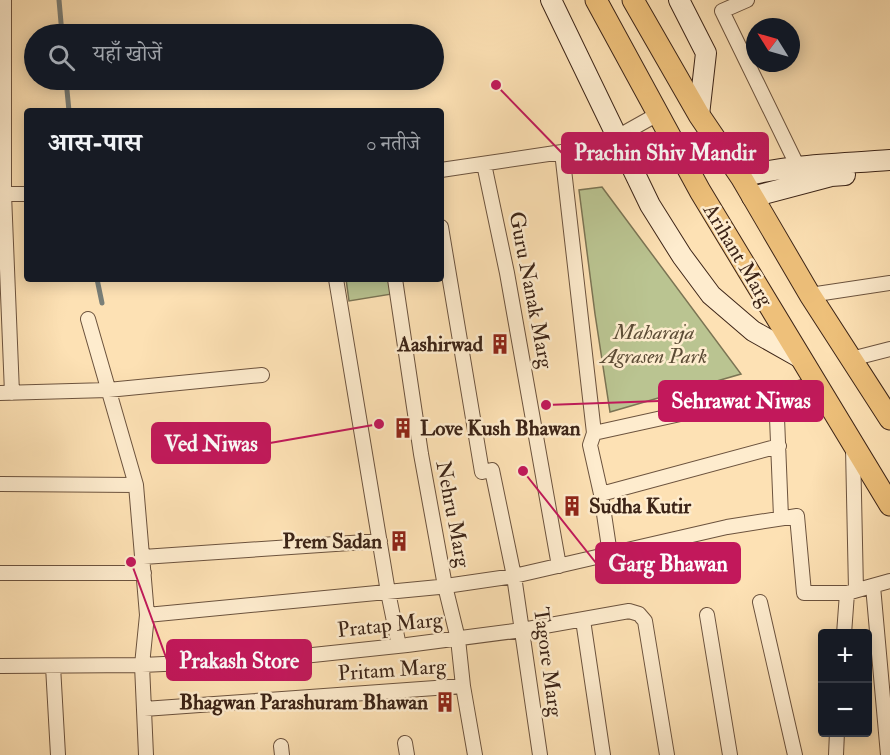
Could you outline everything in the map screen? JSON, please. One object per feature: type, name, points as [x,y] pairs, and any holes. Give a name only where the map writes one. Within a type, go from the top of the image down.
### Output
[{"type":"main road","name":"Arihant Marg","points":[[596,0],[700,191],[890,505]]},
{"type":"main road","name":"Arihant Marg","points":[[633,0],[699,115],[741,177],[810,295],[887,410]]},
{"type":"street","points":[[4,0],[2,194],[6,393],[108,390],[262,375]]},
{"type":"street","points":[[551,0],[650,205],[682,256],[711,295],[753,331],[800,357]]},
{"type":"street","points":[[679,0],[706,53],[699,115]]},
{"type":"street","points":[[747,0],[719,6],[798,167]]},
{"type":"street","points":[[444,170],[562,152],[617,137],[658,114]]},
{"type":"street","points":[[562,152],[594,434],[590,445],[601,494],[610,554]]},
{"type":"street","points":[[741,177],[763,171],[798,167],[890,160]]},
{"type":"street","name":"Guru Nanak Marg","points":[[484,164],[507,273],[559,566]]},
{"type":"street","points":[[752,197],[831,176],[890,171]]},
{"type":"street","points":[[2,194],[24,194]]},
{"type":"street","name":"Tagore Marg","points":[[444,245],[482,472],[492,470],[514,576],[540,755]]},
{"type":"street","points":[[337,282],[399,646]]},
{"type":"street","name":"Nehru Marg","points":[[395,282],[421,454],[445,586],[458,639],[463,686],[475,755]]},
{"type":"street","points":[[810,295],[890,283]]},
{"type":"street","points":[[88,319],[135,485],[147,615],[142,665],[146,755]]},
{"type":"street","points":[[851,359],[890,350]]},
{"type":"street","points":[[594,434],[816,384]]},
{"type":"street","points":[[776,393],[781,517]]},
{"type":"street","points":[[845,629],[852,592],[853,444]]},
{"type":"street","points":[[601,494],[778,446]]},
{"type":"street","points":[[0,484],[135,485]]},
{"type":"street","points":[[147,615],[445,586],[514,576],[727,527],[797,516],[804,593],[852,592],[890,581]]},
{"type":"street","points":[[143,557],[380,541]]},
{"type":"street","points":[[0,573],[144,573]]},
{"type":"street","points":[[873,586],[888,755]]},
{"type":"street","points":[[760,602],[795,755]]},
{"type":"street","name":"Pratap Marg","points":[[0,666],[142,665],[275,659],[458,639],[629,611],[639,614],[645,621],[667,755]]},
{"type":"street","points":[[707,615],[730,755]]},
{"type":"street","points":[[583,620],[603,755]]},
{"type":"street","points":[[53,666],[58,755]]},
{"type":"street","name":"Pritam Marg","points":[[144,709],[463,686]]},
{"type":"street","points":[[836,755],[837,737]]},
{"type":"green space","name":"Maharaja Agrasen Park","points":[[602,187],[741,374],[610,412],[579,190]]},
{"type":"green space","points":[[346,282],[390,282],[392,294],[349,301]]},
{"type":"waterway","points":[[59,0],[61,24]]},
{"type":"waterway","points":[[67,90],[69,108]]},
{"type":"waterway","points":[[98,282],[102,303]]},
{"type":"place","name":"Prachin Shiv Mandir","points":[[496,85]]},
{"type":"place","name":"Aashirwad","points":[[500,344]]},
{"type":"place","name":"Sehrawat Niwas","points":[[546,405]]},
{"type":"place","name":"Ved Niwas","points":[[379,424]]},
{"type":"place","name":"Love Kush Bhawan","points":[[403,428]]},
{"type":"place","name":"Garg Bhawan","points":[[523,471]]},
{"type":"place","name":"Sudha Kutir","points":[[572,506]]},
{"type":"place","name":"Prem Sadan","points":[[399,541]]},
{"type":"place","name":"Prakash Store","points":[[131,562]]},
{"type":"place","name":"Bhagwan Parashuram Bhawan","points":[[445,702]]}]
